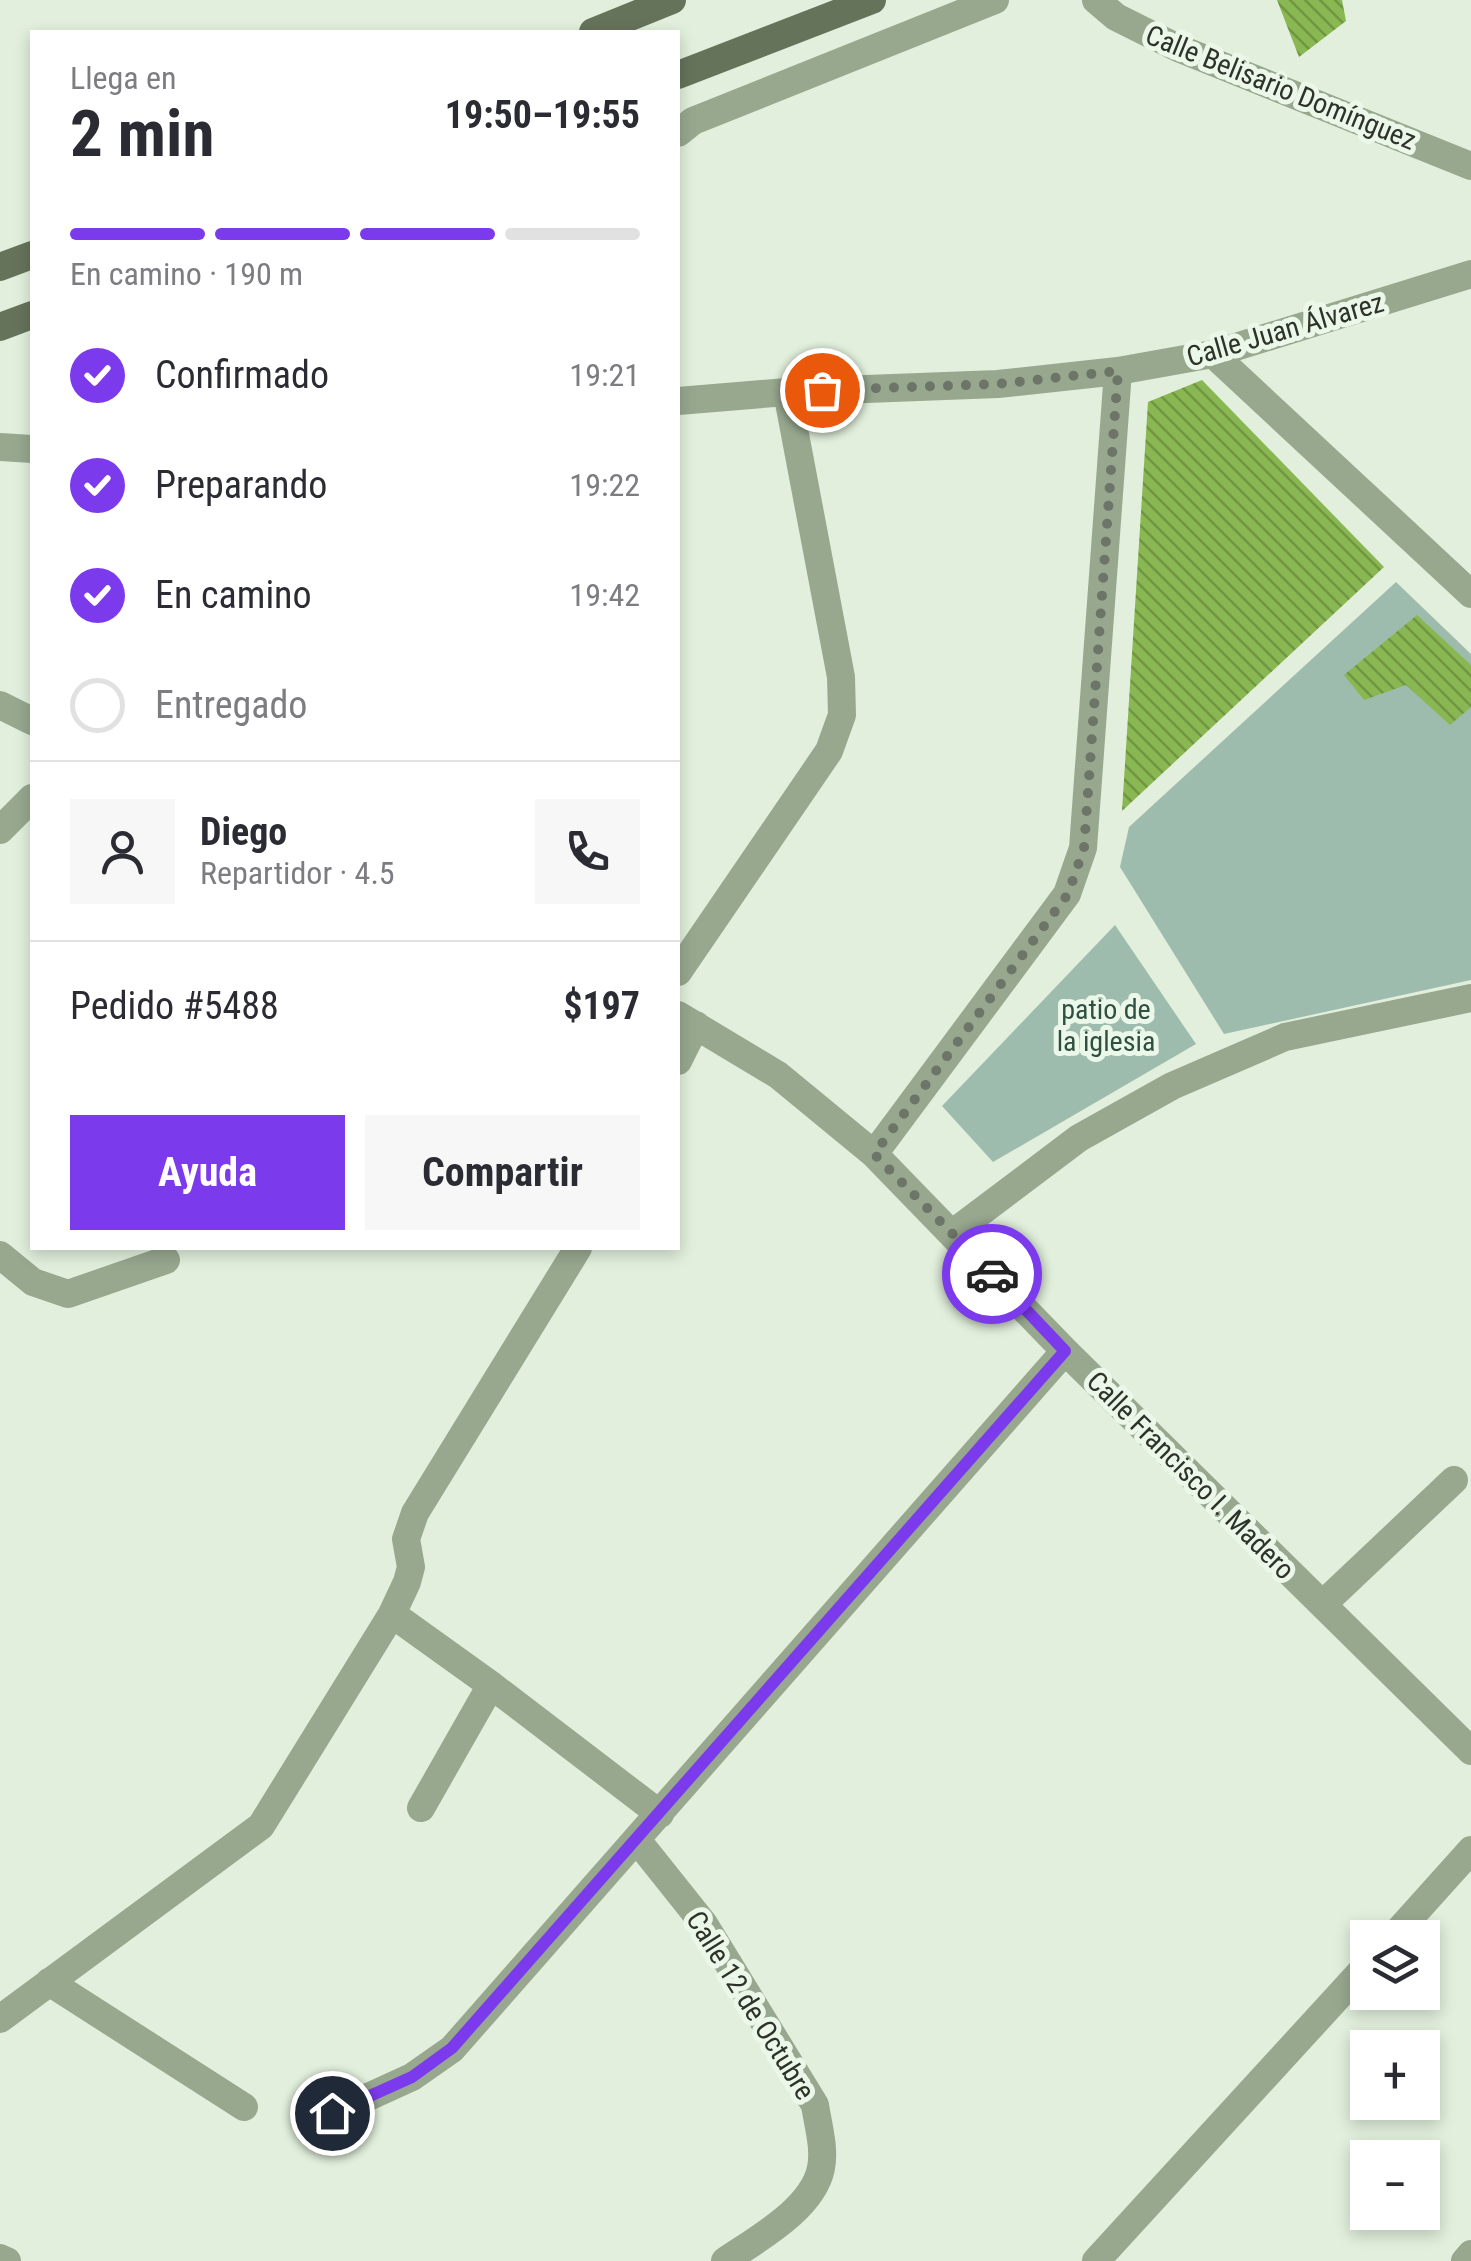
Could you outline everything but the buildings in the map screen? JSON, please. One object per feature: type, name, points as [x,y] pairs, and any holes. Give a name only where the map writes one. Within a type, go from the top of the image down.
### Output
[{"type":"main road","points":[[599,30],[672,0]]},
{"type":"main road","points":[[680,74],[872,0]]},
{"type":"main road","points":[[0,267],[30,256]]},
{"type":"main road","points":[[0,327],[30,317]]},
{"type":"street","points":[[680,131],[694,120],[995,0]]},
{"type":"street","name":"Calle Belisario Domínguez","points":[[1096,0],[1116,18],[1178,48],[1471,166]]},
{"type":"street","name":"Calle Juan Álvarez","points":[[680,401],[788,392],[998,384],[1118,371],[1212,354],[1471,274]]},
{"type":"street","points":[[1212,354],[1471,594]]},
{"type":"street","points":[[874,1154],[1068,894],[1084,848],[1118,371]]},
{"type":"street","points":[[680,969],[829,751],[842,716],[841,677],[788,392]]},
{"type":"street","points":[[0,447],[30,448]]},
{"type":"street","points":[[0,705],[30,720]]},
{"type":"street","points":[[0,830],[30,800]]},
{"type":"street","points":[[953,1233],[1079,1138],[1172,1086],[1285,1037],[1471,998]]},
{"type":"street","points":[[680,1051],[687,1020]]},
{"type":"street","name":"Calle Francisco I. Madero","points":[[687,1020],[778,1075],[874,1154],[1065,1351],[1471,1751]]},
{"type":"street","points":[[0,2020],[260,1826],[408,1582],[411,1567],[406,1539],[415,1513],[577,1250]]},
{"type":"street","points":[[0,1255],[33,1282],[68,1294],[166,1260]]},
{"type":"street","points":[[332,2113],[412,2077],[452,2048],[1065,1351]]},
{"type":"street","points":[[1322,1604],[1454,1480]]},
{"type":"street","points":[[392,1614],[660,1814]]},
{"type":"street","points":[[421,1808],[491,1685]]},
{"type":"street","name":"Calle 12 de Octubre","points":[[637,1840],[704,1924],[815,2104],[821,2168],[811,2194],[786,2219],[725,2261]]},
{"type":"street","points":[[1408,1920],[1471,1850]]},
{"type":"street","points":[[49,1982],[244,2107]]},
{"type":"street","points":[[1096,2261],[1350,1984]]},
{"type":"street","points":[[1465,2261],[1471,2254]]},
{"type":"street","points":[[0,2258],[7,2261]]},
{"type":"green space","points":[[1396,582],[1471,654],[1471,980],[1224,1034],[1120,867],[1129,827]]},
{"type":"green space","name":"patio de la iglesia","points":[[1115,925],[1196,1044],[993,1162],[942,1106]]},
{"type":"way so far","points":[[822,390],[998,384],[1118,371],[1084,848],[1068,894],[874,1154],[992,1274]]},
{"type":"route","points":[[332,2113],[412,2077],[452,2048],[1065,1351],[992,1274]]}]
